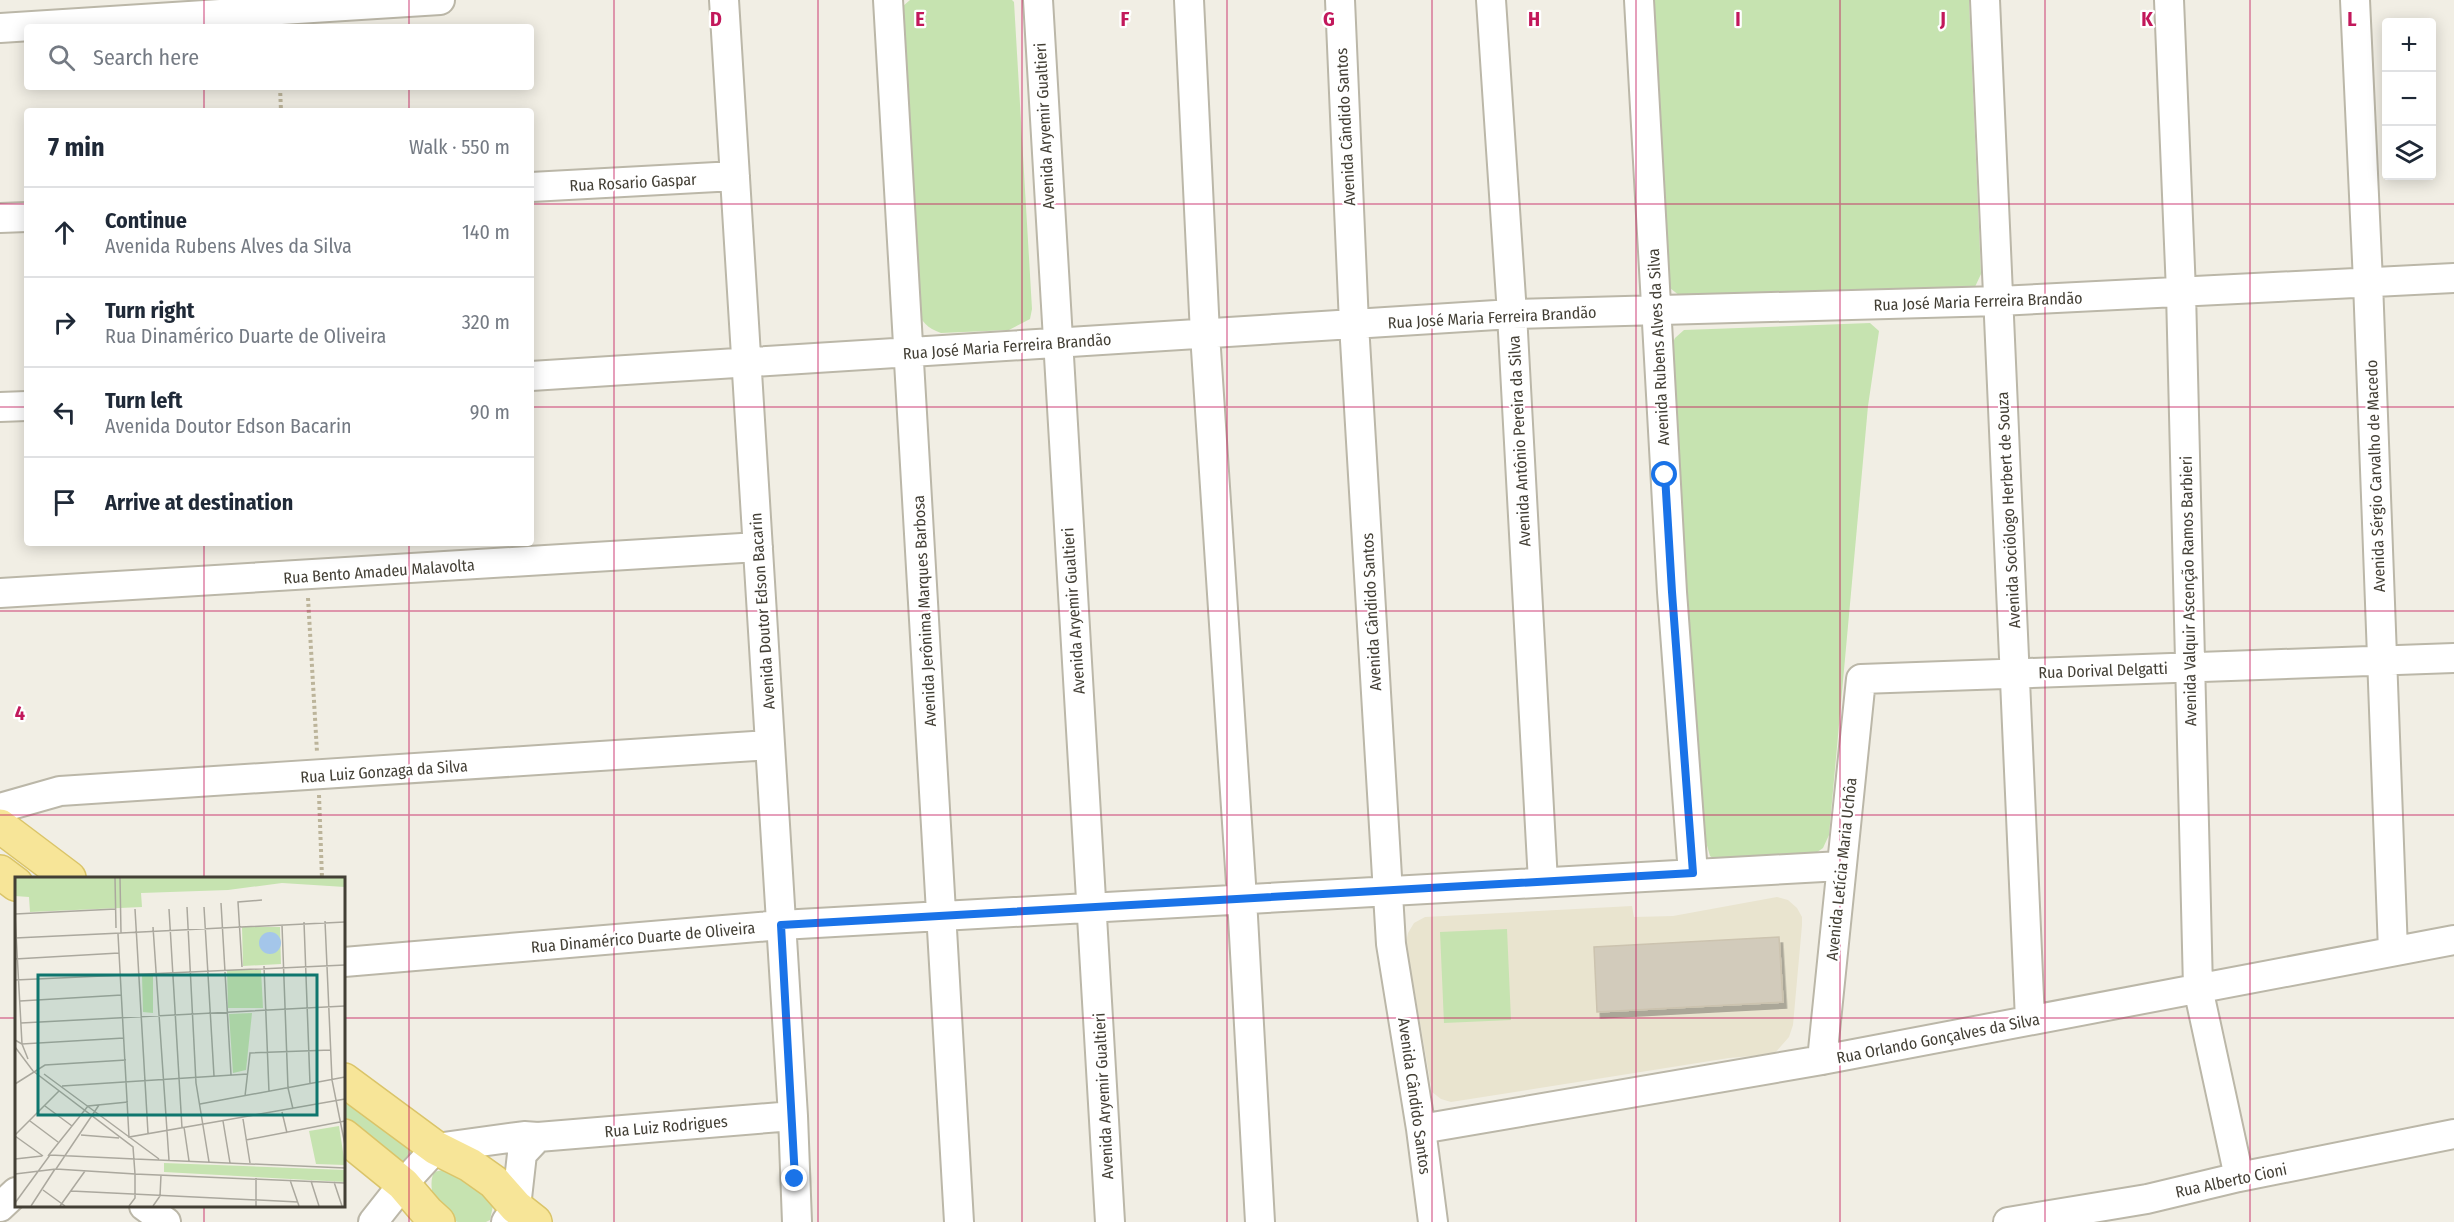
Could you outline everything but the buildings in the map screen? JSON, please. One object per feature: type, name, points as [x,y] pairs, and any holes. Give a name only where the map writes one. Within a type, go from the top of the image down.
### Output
[{"type":"main road","points":[[0,826],[66,877]]},
{"type":"main road","points":[[0,872],[15,883]]},
{"type":"main road","points":[[345,1081],[436,1148],[470,1164],[494,1182],[519,1217]]},
{"type":"main road","points":[[345,1137],[403,1184],[438,1222]]},
{"type":"street","points":[[63,24],[440,0]]},
{"type":"street","name":"Avenida Doutor Edson Bacarin","points":[[724,0],[793,1116],[797,1222]]},
{"type":"street","name":"Avenida Jerônima Marques Barbosa","points":[[888,0],[959,1222]]},
{"type":"street","name":"Avenida Aryemir Gualtieri","points":[[1038,0],[1056,343],[1093,907],[1110,1222]]},
{"type":"street","points":[[1189,0],[1204,334],[1242,899],[1260,1222]]},
{"type":"street","name":"Avenida Cândido Santos","points":[[1340,0],[1354,324],[1391,944],[1421,1129],[1432,1222]]},
{"type":"street","name":"Avenida Antônio Pereira da Silva","points":[[1491,0],[1512,314],[1543,882]]},
{"type":"street","name":"Avenida Rubens Alves da Silva","points":[[1638,0],[1672,592],[1693,873]]},
{"type":"street","name":"Avenida Sociólogo Herbert de Souza","points":[[1985,0],[2030,1020]]},
{"type":"street","name":"Avenida Valquir Ascenção Ramos Barbieri","points":[[2169,0],[2181,292],[2198,988],[2239,1177]]},
{"type":"street","name":"Avenida Sérgio Carvalho de Macedo","points":[[2355,0],[2393,951]]},
{"type":"street","points":[[0,28],[24,26]]},
{"type":"street","name":"Rua Rosario Gaspar","points":[[534,187],[735,176]]},
{"type":"street","points":[[0,218],[24,217]]},
{"type":"street","name":"Rua José Maria Ferreira Brandão","points":[[534,376],[1512,314],[1999,301],[2454,278]]},
{"type":"street","points":[[0,407],[24,406]]},
{"type":"street","name":"Rua Bento Amadeu Malavolta","points":[[0,593],[758,547]]},
{"type":"street","name":"Rua Dorival Delgatti","points":[[1861,679],[2454,658]]},
{"type":"street","name":"Avenida Letícia Maria Uchôa","points":[[1822,1060],[1861,679]]},
{"type":"street","name":"Rua Luiz Gonzaga da Silva","points":[[0,808],[60,791],[770,745]]},
{"type":"street","name":"Rua Dinamérico Duarte de Oliveira","points":[[345,962],[781,925],[1842,866]]},
{"type":"street","name":"Rua Orlando Gonçalves da Silva","points":[[1421,1129],[1822,1060],[2454,940]]},
{"type":"street","name":"Rua Luiz Rodrigues","points":[[436,1148],[524,1136],[538,1137],[793,1116]]},
{"type":"street","name":"Rua Alberto Cioni","points":[[2008,1222],[2149,1210],[2239,1177],[2454,1134]]},
{"type":"street","points":[[519,1217],[522,1154],[538,1137]]},
{"type":"street","points":[[373,1222],[436,1148]]},
{"type":"street","points":[[0,1207],[15,1193]]},
{"type":"street","points":[[145,1207],[166,1222]]},
{"type":"path","points":[[280,90],[281,108]]},
{"type":"path","points":[[307,575],[322,877]]},
{"type":"shaded area","points":[[1777,897],[1788,900],[1797,908],[1802,917],[1802,925],[1793,1025],[1789,1037],[1774,1054],[1729,1058],[1451,1102],[1441,1099],[1432,1092],[1406,943],[1408,933],[1414,923],[1425,917],[1632,906],[1634,917],[1673,916]]},
{"type":"green space","points":[[910,0],[1012,0],[1014,2],[1032,309],[1030,319],[1009,330],[941,333],[926,324],[916,309],[902,7]]},
{"type":"green space","points":[[1649,0],[1969,0],[1981,274],[1974,289],[1680,296],[1670,288]]},
{"type":"green space","points":[[1870,323],[1879,331],[1868,406],[1829,835],[1823,848],[1813,855],[1722,865],[1710,856],[1700,821],[1669,351],[1675,338],[1684,330]]},
{"type":"green space","points":[[1507,929],[1511,1020],[1444,1023],[1440,932]]},
{"type":"green space","points":[[345,1097],[423,1153],[406,1171],[345,1122]]},
{"type":"green space","points":[[457,1171],[494,1201],[490,1220],[458,1222],[445,1215],[436,1202],[432,1186],[434,1172]]},
{"type":"route","points":[[795,1179],[781,925],[1693,873],[1665,475]]}]
